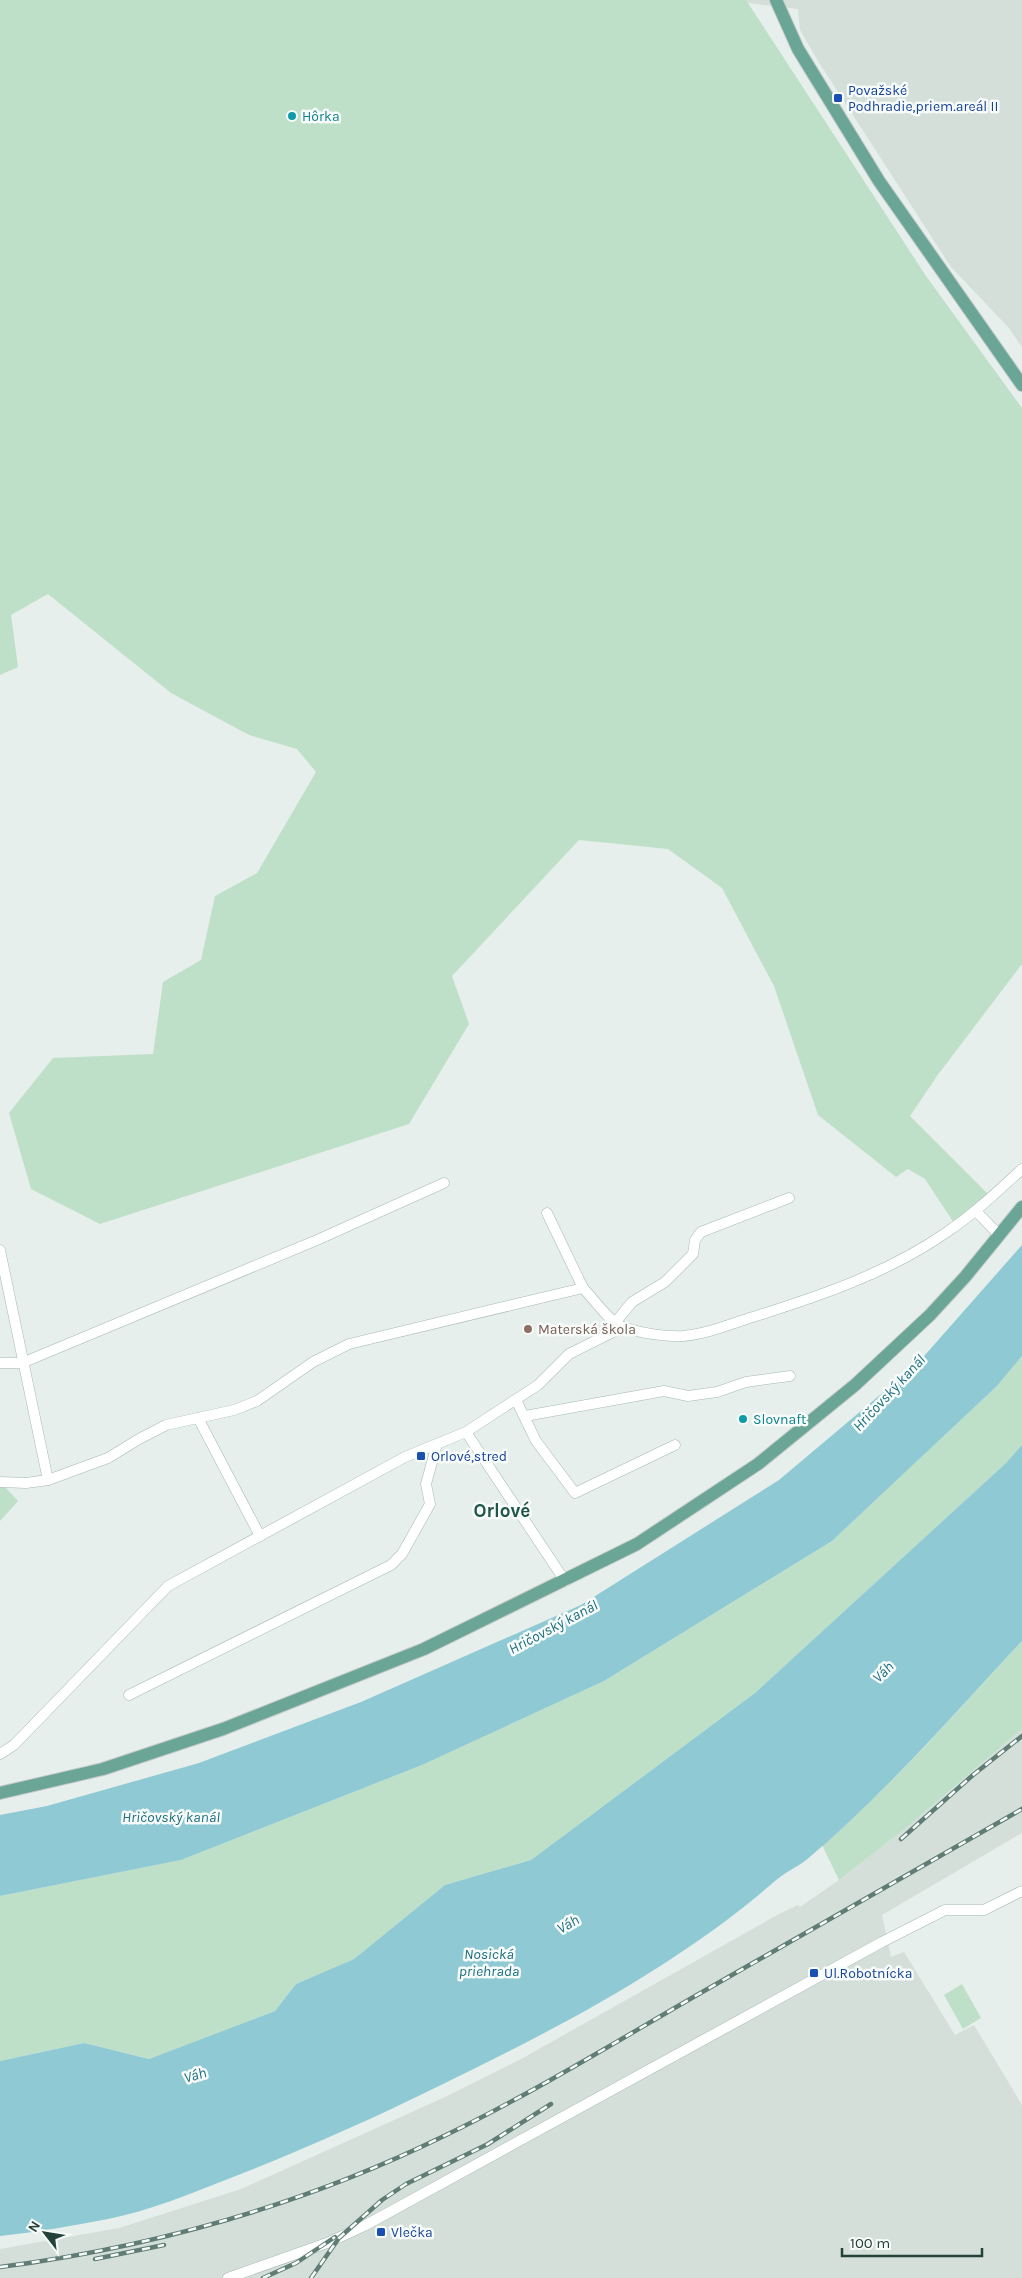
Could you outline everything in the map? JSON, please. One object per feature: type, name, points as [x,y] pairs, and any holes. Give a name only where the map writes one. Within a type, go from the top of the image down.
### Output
[{"type":"main road","points":[[776,0],[798,49],[879,181],[1022,385]]},
{"type":"main road","points":[[0,1793],[103,1769],[223,1729],[424,1650],[637,1544],[758,1464],[890,1354],[930,1315],[1022,1207]]},
{"type":"street","points":[[548,1213],[583,1288],[619,1325],[655,1334],[682,1336],[705,1332],[806,1301],[870,1276],[946,1233],[976,1211],[1022,1169]]},
{"type":"street","points":[[0,1363],[22,1363],[317,1240],[444,1183]]},
{"type":"street","points":[[0,1754],[14,1745],[168,1586],[405,1457],[466,1432],[538,1385],[569,1354],[619,1325],[632,1302],[665,1282],[693,1254],[695,1240],[701,1232],[789,1198]]},
{"type":"street","points":[[976,1211],[999,1235]]},
{"type":"street","points":[[0,1250],[22,1363],[48,1480]]},
{"type":"street","points":[[0,1482],[26,1483],[48,1480],[108,1458],[166,1425],[234,1410],[257,1401],[313,1362],[349,1344],[583,1288]]},
{"type":"street","points":[[524,1416],[664,1391],[688,1396],[717,1392],[746,1382],[790,1376]]},
{"type":"street","points":[[516,1400],[536,1442],[575,1493],[675,1445]]},
{"type":"street","points":[[198,1418],[260,1536]]},
{"type":"street","points":[[466,1432],[565,1581]]},
{"type":"street","points":[[129,1695],[391,1565],[402,1554],[430,1504],[426,1484],[437,1444]]},
{"type":"street","points":[[228,2278],[327,2243],[364,2226],[847,1961],[945,1910],[984,1910],[1022,1891]]},
{"type":"shaded area","points":[[746,0],[1022,0],[1022,347],[1008,327],[951,267],[818,61],[800,30],[798,9],[747,3]]},
{"type":"shaded area","points":[[1022,1729],[1022,1833],[882,1915],[891,1957],[904,1952],[955,2035],[974,2025],[1022,2105],[1022,2278],[0,2278],[0,2249],[119,2228],[241,2189],[445,2097],[521,2059],[779,1914],[798,1905],[800,1907],[839,1880],[901,1832]]},
{"type":"green space","points":[[0,0],[746,0],[926,276],[1022,408],[1022,964],[937,1076],[910,1116],[988,1194],[954,1223],[925,1179],[908,1169],[896,1177],[818,1115],[774,986],[722,888],[668,849],[579,840],[452,976],[469,1024],[409,1124],[100,1224],[31,1189],[9,1113],[53,1058],[153,1054],[163,982],[201,960],[215,896],[257,873],[316,772],[297,749],[249,735],[171,693],[48,594],[11,615],[18,667],[0,675]]},
{"type":"green space","points":[[1022,1356],[1022,1445],[1006,1463],[755,1693],[531,1860],[445,1885],[354,1959],[296,1984],[275,2011],[149,2059],[84,2043],[0,2061],[0,1896],[181,1860],[422,1765],[604,1681],[832,1541],[997,1386]]},
{"type":"green space","points":[[0,1486],[6,1488],[18,1501],[0,1521]]},
{"type":"green space","points":[[1022,1641],[1022,1729],[901,1832],[839,1880],[822,1845],[849,1822],[900,1772]]},
{"type":"green space","points":[[962,1984],[981,2018],[963,2029],[944,1995]]},
{"type":"water","name":"Hričovský kanál","points":[[1022,1245],[1022,1356],[997,1386],[832,1541],[604,1681],[422,1765],[181,1860],[0,1896],[0,1815],[47,1806],[199,1763],[361,1702],[581,1605],[779,1480],[918,1363]]},
{"type":"water","name":"Nosická priehrada","points":[[1022,1445],[1022,1641],[890,1782],[805,1861],[778,1878],[737,1912],[656,1969],[571,2019],[387,2111],[282,2157],[154,2207],[95,2222],[0,2236],[0,2061],[84,2043],[149,2059],[275,2011],[296,1984],[354,1959],[445,1885],[531,1860],[755,1693],[1006,1463]]},
{"type":"railway","points":[[901,1839],[973,1775],[1022,1736]]},
{"type":"railway","points":[[0,2267],[115,2248],[228,2220],[338,2182],[391,2160],[444,2136],[540,2086],[1022,1809]]},
{"type":"railway","points":[[311,2278],[339,2238],[382,2200],[406,2184],[488,2144],[551,2104]]},
{"type":"railway","points":[[263,2278],[296,2263],[335,2237]]},
{"type":"railway","points":[[95,2259],[164,2245]]},
{"type":"place","name":"Považské Podhradie,priem.areál II","points":[[838,98]]},
{"type":"place","name":"Hôrka","points":[[292,116]]},
{"type":"place","name":"Materská škola","points":[[528,1329]]},
{"type":"place","name":"Slovnaft","points":[[743,1419]]},
{"type":"place","name":"Orlové,stred","points":[[421,1456]]},
{"type":"place","name":"Ul.Robotnícka","points":[[814,1973]]},
{"type":"place","name":"Vlečka","points":[[381,2232]]},
{"type":"district","name":"Orlové","points":[[502,1511]]},
{"type":"water label","name":"Váh","points":[[883,1672]]},
{"type":"water label","name":"Váh","points":[[568,1924]]},
{"type":"water label","name":"Váh","points":[[195,2075]]}]
